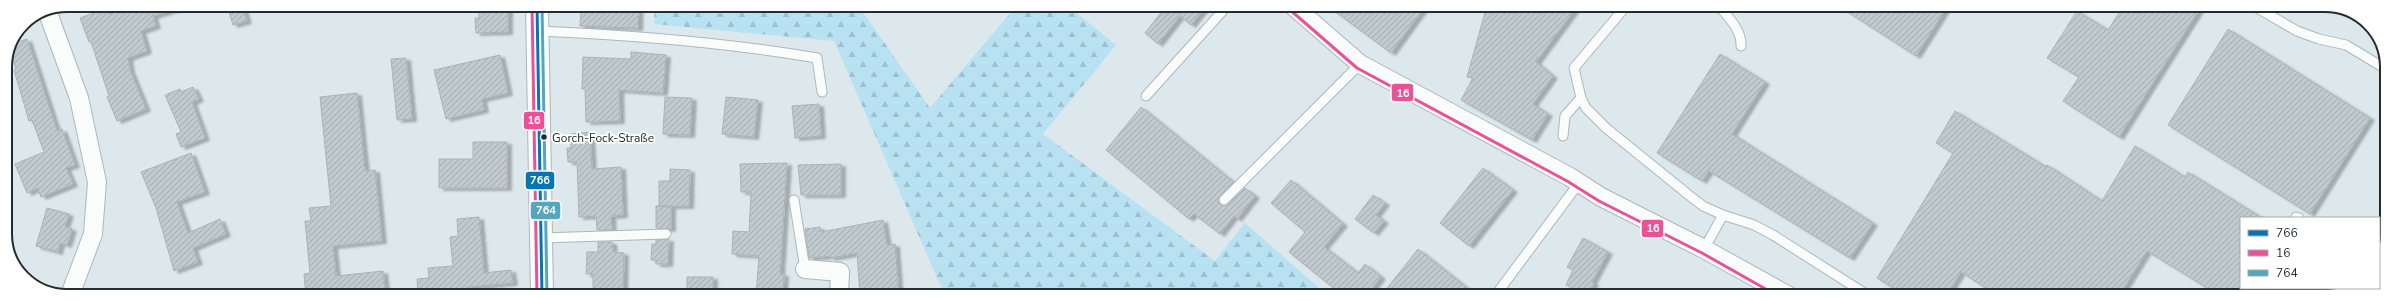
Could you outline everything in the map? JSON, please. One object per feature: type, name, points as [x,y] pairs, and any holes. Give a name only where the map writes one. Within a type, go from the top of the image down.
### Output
[{"type":"main road","points":[[537,12],[542,289]]},
{"type":"street","points":[[1300,12],[1360,64],[1579,183],[1601,197],[1704,249],[1776,289]]},
{"type":"street","points":[[49,15],[79,98],[97,182],[93,234],[73,289]]},
{"type":"street","points":[[805,269],[840,272],[839,289]]},
{"type":"lane","points":[[1146,96],[1222,12]]},
{"type":"lane","points":[[1621,12],[1574,68],[1581,98],[1586,108],[1606,128],[1703,206],[1723,215],[1754,225],[1773,235],[1858,289]]},
{"type":"lane","points":[[1723,12],[1742,38],[1741,46]]},
{"type":"lane","points":[[2263,12],[2296,31],[2319,39],[2346,45],[2380,65]]},
{"type":"lane","points":[[538,31],[652,37],[774,51],[817,58],[822,92]]},
{"type":"lane","points":[[1224,200],[1360,64]]},
{"type":"lane","points":[[1563,136],[1564,116],[1581,98]]},
{"type":"lane","points":[[1499,289],[1579,183]]},
{"type":"lane","points":[[794,200],[805,269]]},
{"type":"lane","points":[[1704,249],[1723,215]]},
{"type":"lane","points":[[541,238],[666,234]]},
{"type":"green space","points":[[655,12],[863,12],[930,108],[1011,12],[1076,12],[1116,45],[1043,134],[1215,261],[1245,223],[1318,287],[1316,289],[942,289],[834,41],[654,24]]},
{"type":"building","points":[[96,12],[108,12],[109,14],[115,12],[166,12],[153,16],[156,26],[141,31],[147,51],[128,58],[130,70],[146,109],[117,121],[107,97],[109,96],[91,42],[89,42],[80,18]]},
{"type":"building","points":[[229,12],[244,12],[247,21],[233,25]]},
{"type":"building","points":[[479,12],[508,12],[508,32],[476,33],[475,18],[479,18]]},
{"type":"building","points":[[581,12],[639,12],[638,28],[580,26]]},
{"type":"building","points":[[1162,12],[1201,12],[1191,25],[1180,16],[1158,44],[1145,33]]},
{"type":"building","points":[[1335,12],[1421,12],[1391,53]]},
{"type":"building","points":[[1485,12],[1573,12],[1536,62],[1553,76],[1533,104],[1548,114],[1532,140],[1461,100],[1473,78],[1467,77]]},
{"type":"building","points":[[1848,12],[1944,12],[1916,56]]},
{"type":"building","points":[[2076,12],[2108,30],[2120,12],[2198,12],[2119,137],[2063,101],[2079,77],[2047,58]]},
{"type":"building","points":[[2228,29],[2370,118],[2310,214],[2168,125]]},
{"type":"building","points":[[27,39],[57,131],[62,129],[75,165],[66,168],[73,184],[41,197],[38,188],[27,193],[15,164],[44,152],[32,120],[29,121],[14,70],[16,69],[13,57],[18,42]]},
{"type":"building","points":[[631,52],[666,55],[663,93],[619,90],[620,121],[586,122],[585,89],[582,89],[583,57],[631,59]]},
{"type":"building","points":[[1720,54],[1765,82],[1732,134],[1873,223],[1850,258],[1709,171],[1702,181],[1657,153]]},
{"type":"building","points":[[500,55],[508,93],[482,99],[484,110],[446,119],[434,70]]},
{"type":"building","points":[[406,58],[412,119],[397,120],[391,59]]},
{"type":"building","points":[[193,87],[199,99],[192,102],[205,138],[181,147],[176,134],[181,132],[165,95],[180,89],[181,92]]},
{"type":"building","points":[[357,93],[365,171],[375,170],[382,241],[333,246],[336,276],[383,271],[385,289],[305,289],[304,274],[310,273],[305,221],[311,221],[309,208],[331,206],[320,97]]},
{"type":"building","points":[[665,97],[692,98],[690,135],[663,134]]},
{"type":"building","points":[[726,97],[758,100],[754,137],[722,134]]},
{"type":"building","points":[[819,104],[821,136],[795,138],[792,106]]},
{"type":"building","points":[[1141,107],[1233,182],[1220,196],[1218,201],[1220,204],[1228,204],[1245,188],[1255,196],[1237,219],[1234,216],[1220,234],[1194,214],[1189,219],[1106,150]]},
{"type":"building","points":[[1955,111],[2046,167],[2047,165],[2102,201],[2135,146],[2185,177],[2188,172],[2260,217],[2240,217],[2240,289],[2209,289],[2147,251],[2123,289],[1987,289],[1961,272],[1950,289],[1895,289],[1877,278],[1953,153],[1936,143]]},
{"type":"building","points":[[590,132],[592,169],[621,167],[623,215],[611,216],[612,230],[597,230],[596,216],[579,217],[577,162],[568,162],[567,148],[571,148],[570,134]]},
{"type":"building","points":[[473,142],[507,142],[507,188],[439,188],[439,159],[473,159]]},
{"type":"building","points":[[191,153],[205,192],[177,202],[188,233],[220,219],[226,234],[193,248],[198,262],[174,271],[156,208],[141,172]]},
{"type":"building","points":[[787,163],[780,274],[784,274],[783,289],[757,289],[759,256],[732,254],[733,231],[749,232],[751,192],[741,192],[740,164]]},
{"type":"building","points":[[841,164],[841,195],[801,195],[798,165]]},
{"type":"building","points":[[1483,168],[1513,190],[1469,246],[1440,223]]},
{"type":"building","points":[[670,169],[690,170],[689,206],[659,206],[659,181],[670,181]]},
{"type":"building","points":[[1291,180],[1343,224],[1324,247],[1358,273],[1365,264],[1381,277],[1372,289],[1334,289],[1289,252],[1305,232],[1271,203]]},
{"type":"building","points":[[1373,195],[1385,203],[1376,215],[1384,221],[1374,233],[1355,219]]},
{"type":"building","points":[[656,206],[671,207],[671,229],[656,228]]},
{"type":"building","points":[[47,208],[69,214],[65,226],[72,229],[67,245],[60,243],[58,252],[36,246]]},
{"type":"building","points":[[479,217],[484,273],[511,270],[513,283],[467,287],[467,289],[418,289],[417,279],[429,278],[428,268],[453,266],[450,237],[458,236],[457,219]]},
{"type":"building","points":[[883,220],[887,245],[895,244],[898,289],[860,289],[857,253],[831,258],[830,256],[809,258],[805,229],[820,227],[821,232]]},
{"type":"building","points":[[1583,238],[1608,252],[1592,282],[1594,283],[1592,289],[1575,289],[1566,285],[1573,270],[1567,267]]},
{"type":"building","points":[[669,239],[668,264],[656,264],[656,260],[651,260],[652,244],[656,244],[656,240]]},
{"type":"building","points":[[598,242],[612,242],[613,252],[624,253],[623,289],[593,289],[593,274],[586,274],[587,252],[598,252]]},
{"type":"building","points":[[1418,249],[1468,289],[1387,289]]},
{"type":"building","points":[[687,277],[713,277],[713,289],[687,289]]},
{"type":"transit line","name":"16","points":[[532,12],[537,289]]},
{"type":"transit line","name":"766","points":[[537,12],[542,289]]},
{"type":"transit line","name":"764","points":[[542,12],[547,289]]},
{"type":"transit line","name":"16","points":[[1292,12],[1357,68],[1567,181],[1599,201],[1702,253],[1766,289]]},
{"type":"place","name":"Gorch-Fock-Straße","points":[[544,137]]}]
